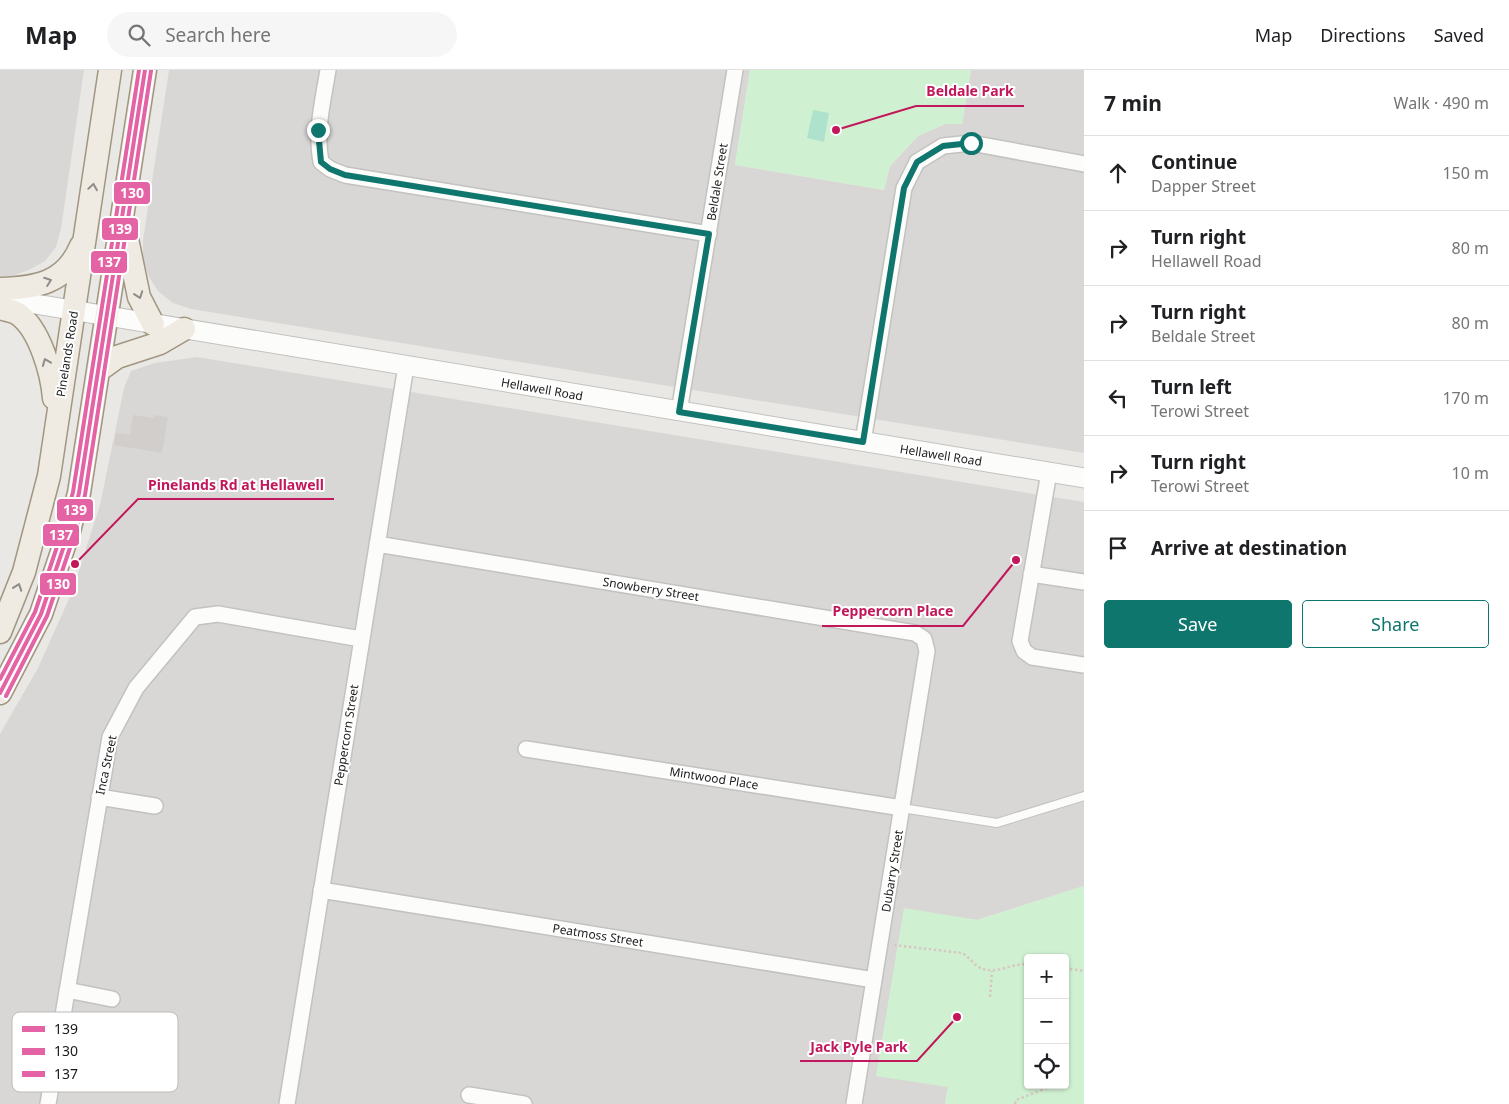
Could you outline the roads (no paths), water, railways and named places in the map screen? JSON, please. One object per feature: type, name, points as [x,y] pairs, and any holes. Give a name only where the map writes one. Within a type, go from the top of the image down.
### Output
[{"type":"main road","name":"Pinelands Road","points":[[0,632],[24,572],[49,476],[110,70]]},
{"type":"main road","points":[[0,693],[41,614],[69,530],[79,493],[100,370],[106,316],[145,70]]},
{"type":"main road","points":[[122,213],[139,297],[153,324]]},
{"type":"main road","points":[[0,289],[24,288],[56,278],[70,267],[85,236]]},
{"type":"main road","points":[[0,308],[18,314],[36,336],[49,369],[56,427]]},
{"type":"main road","points":[[100,370],[117,357],[160,343],[184,329]]},
{"type":"street","points":[[328,70],[318,130],[318,147],[321,162],[330,169],[345,175],[709,234]]},
{"type":"street","name":"Beldale Street","points":[[679,412],[735,70]]},
{"type":"street","points":[[863,442],[904,188],[917,162],[943,146],[971,143],[1084,164]]},
{"type":"street","name":"Hellawell Road","points":[[0,298],[1084,478]]},
{"type":"street","name":"Peppercorn Street","points":[[287,1104],[406,366]]},
{"type":"street","points":[[1049,472],[1020,641],[1024,652],[1032,657],[1084,665]]},
{"type":"street","name":"Snowberry Street","points":[[377,544],[915,633],[924,639]]},
{"type":"street","points":[[1032,574],[1084,582]]},
{"type":"street","name":"Inca Street","points":[[63,1012],[110,737],[136,688],[195,617],[218,614],[361,639]]},
{"type":"street","name":"Dubarry Street","points":[[854,1104],[927,652],[924,639]]},
{"type":"street","name":"Mintwood Place","points":[[526,749],[902,808]]},
{"type":"street","points":[[99,797],[155,806]]},
{"type":"street","name":"Peatmoss Street","points":[[321,890],[874,980]]},
{"type":"street","points":[[67,990],[112,999]]},
{"type":"street","points":[[468,1095],[524,1104]]},
{"type":"lane","points":[[902,808],[998,823],[1084,796]]},
{"type":"place","name":"Beldale Park","points":[[836,130]]},
{"type":"place","name":"Peppercorn Place","points":[[1016,560]]},
{"type":"place","name":"Pinelands Rd at Hellawell","points":[[75,564]]},
{"type":"place","name":"Jack Pyle Park","points":[[957,1017]]}]
